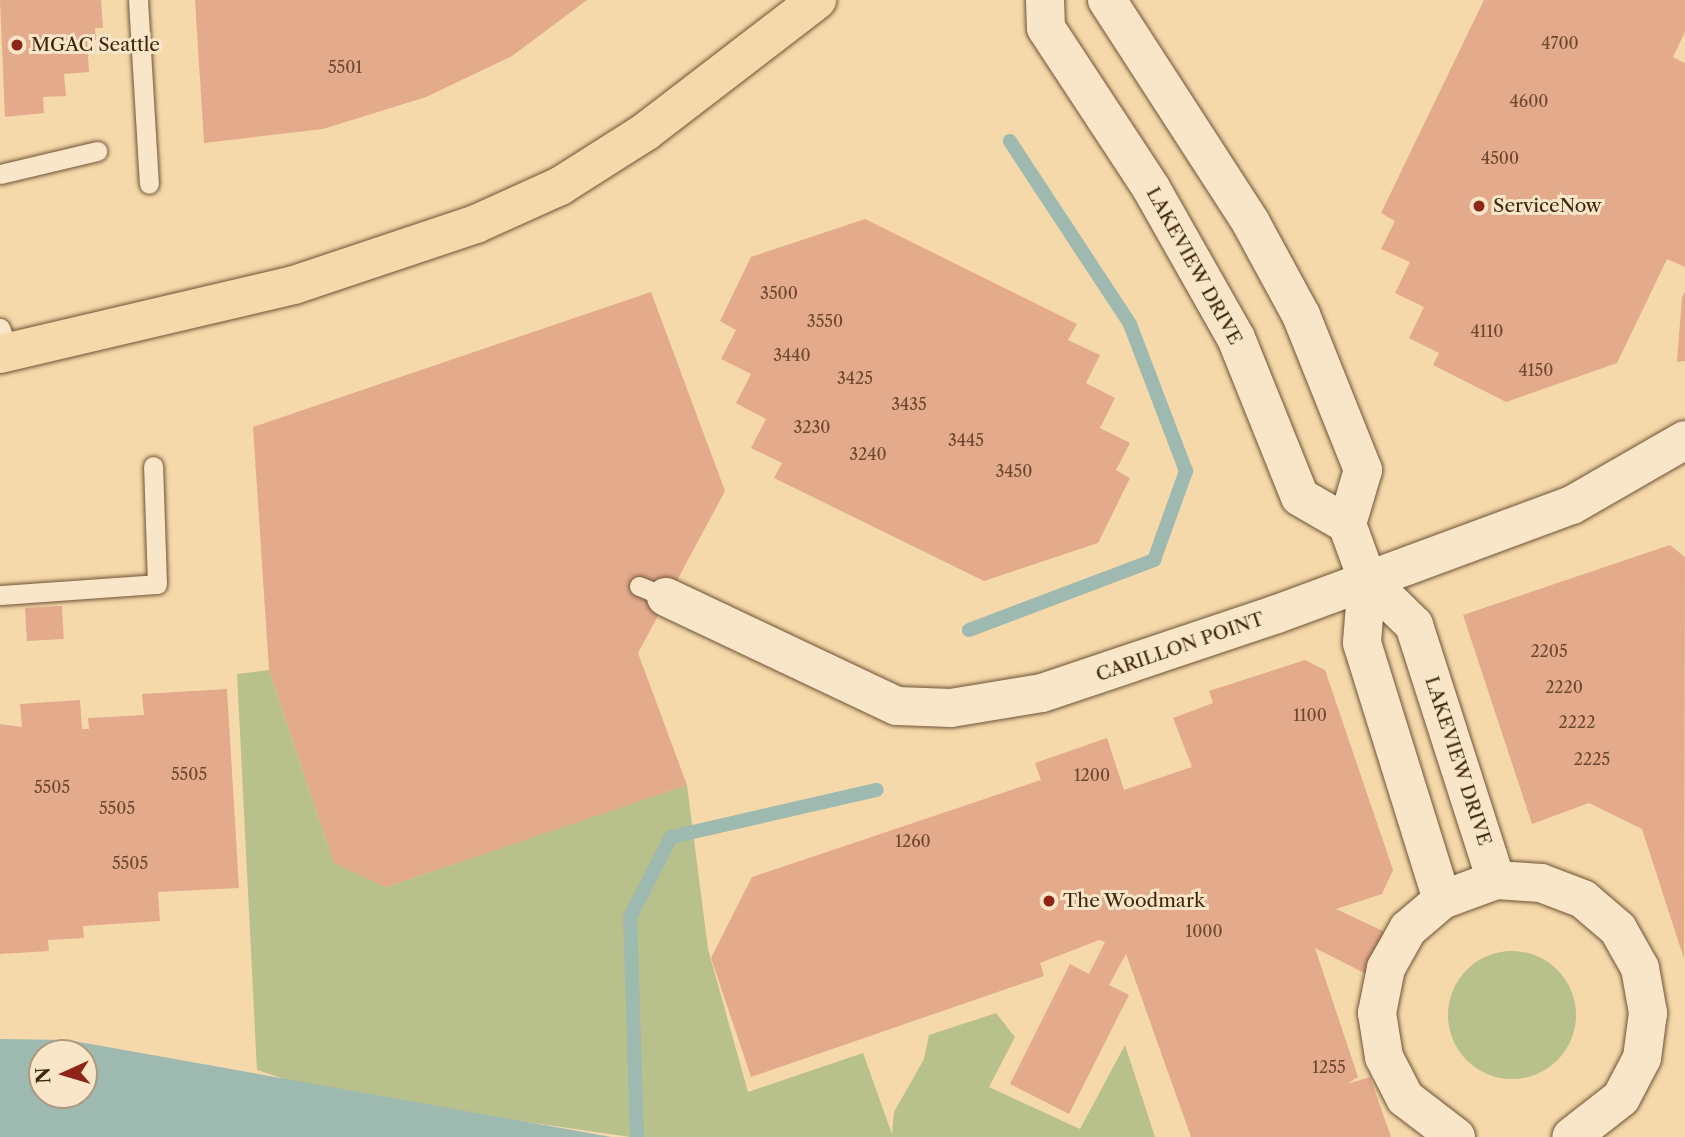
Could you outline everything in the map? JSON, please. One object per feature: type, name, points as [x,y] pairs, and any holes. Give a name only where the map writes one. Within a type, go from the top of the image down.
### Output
[{"type":"main road","points":[[3,345],[294,285],[476,224],[560,186],[645,132],[817,0]]},
{"type":"street","name":"LAKEVIEW DRIVE","points":[[1045,0],[1046,28],[1151,188],[1236,338],[1300,497],[1347,524],[1367,579],[1362,643],[1442,900]]},
{"type":"street","points":[[1107,0],[1204,143],[1301,315],[1363,470],[1347,524]]},
{"type":"street","name":"CARILLON POINT","points":[[653,592],[897,706],[951,708],[1042,693],[1572,505],[1685,440]]},
{"type":"street","name":"LAKEVIEW DRIVE","points":[[1367,579],[1414,625],[1496,880]]},
{"type":"street","points":[[1456,1137],[1405,1098],[1384,1058],[1377,1013],[1386,968],[1408,929],[1442,900],[1496,880],[1541,883],[1583,899],[1618,929],[1640,968],[1648,1013],[1642,1058],[1620,1098],[1571,1137]]},
{"type":"lane","points":[[138,0],[149,184]]},
{"type":"lane","points":[[0,174],[97,151]]},
{"type":"lane","points":[[0,594],[157,584],[153,466]]},
{"type":"green space","points":[[269,670],[334,863],[386,887],[687,785],[708,949],[748,1092],[863,1053],[892,1134],[894,1112],[924,1059],[929,1035],[996,1013],[1015,1037],[989,1087],[1080,1129],[1125,1045],[1155,1137],[630,1137],[328,1093],[257,1070],[237,674]]},
{"type":"green space","points":[[1512,951],[1537,956],[1557,970],[1571,990],[1576,1015],[1571,1040],[1557,1060],[1537,1074],[1512,1079],[1487,1074],[1467,1060],[1453,1040],[1448,1015],[1453,990],[1467,970],[1487,956]]},
{"type":"shaded area","points":[[0,1039],[28,1039],[28,1109],[98,1109],[98,1045],[611,1137],[0,1137]]},
{"type":"building","points":[[0,0],[101,0],[103,28],[95,28],[96,40],[87,40],[89,72],[64,74],[66,96],[43,97],[44,113],[5,117]]},
{"type":"building","points":[[195,0],[587,0],[512,56],[426,97],[323,129],[204,143]]},
{"type":"building","points":[[1484,0],[1685,0],[1685,32],[1673,57],[1685,63],[1685,267],[1667,259],[1617,363],[1506,402],[1433,365],[1439,353],[1409,338],[1424,307],[1395,293],[1410,262],[1381,249],[1395,221],[1381,213]]},
{"type":"building","points":[[865,219],[1077,324],[1068,340],[1100,355],[1086,383],[1115,398],[1100,428],[1130,443],[1116,470],[1130,478],[1098,543],[984,581],[774,478],[782,463],[751,448],[766,419],[736,403],[751,374],[721,359],[736,330],[720,321],[751,257]]},
{"type":"building","points":[[1685,291],[1685,361],[1677,362],[1682,297]]},
{"type":"building","points":[[651,292],[725,491],[638,653],[687,785],[386,887],[334,863],[269,670],[253,427]]},
{"type":"building","points":[[1670,545],[1685,557],[1684,959],[1642,829],[1589,803],[1532,824],[1463,615]]},
{"type":"building","points":[[62,606],[64,639],[27,641],[25,608]]},
{"type":"building","name":"The Woodmark","points":[[1305,660],[1325,670],[1393,870],[1382,894],[1336,909],[1398,938],[1378,980],[1315,948],[1358,1077],[1347,1084],[1370,1077],[1391,1137],[1191,1137],[1126,954],[1109,985],[1129,995],[1069,1114],[1010,1084],[1070,964],[1089,974],[1105,942],[1099,940],[1040,963],[1044,976],[751,1077],[711,958],[752,877],[1041,780],[1035,763],[1107,738],[1124,790],[1192,767],[1173,718],[1213,703],[1209,691]]},
{"type":"building","points":[[227,689],[239,888],[158,892],[160,921],[83,926],[84,938],[48,940],[49,951],[0,954],[0,724],[22,727],[20,704],[80,700],[82,729],[89,729],[88,718],[144,715],[142,694]]},
{"type":"waterway","points":[[969,630],[1154,560],[1186,471],[1130,324],[1010,141]]},
{"type":"waterway","points":[[637,1137],[630,917],[671,837],[877,790]]},
{"type":"place","name":"MGAC Seattle","points":[[17,45]]},
{"type":"place","name":"ServiceNow","points":[[1479,206]]},
{"type":"place","name":"The Woodmark","points":[[1049,901]]}]
